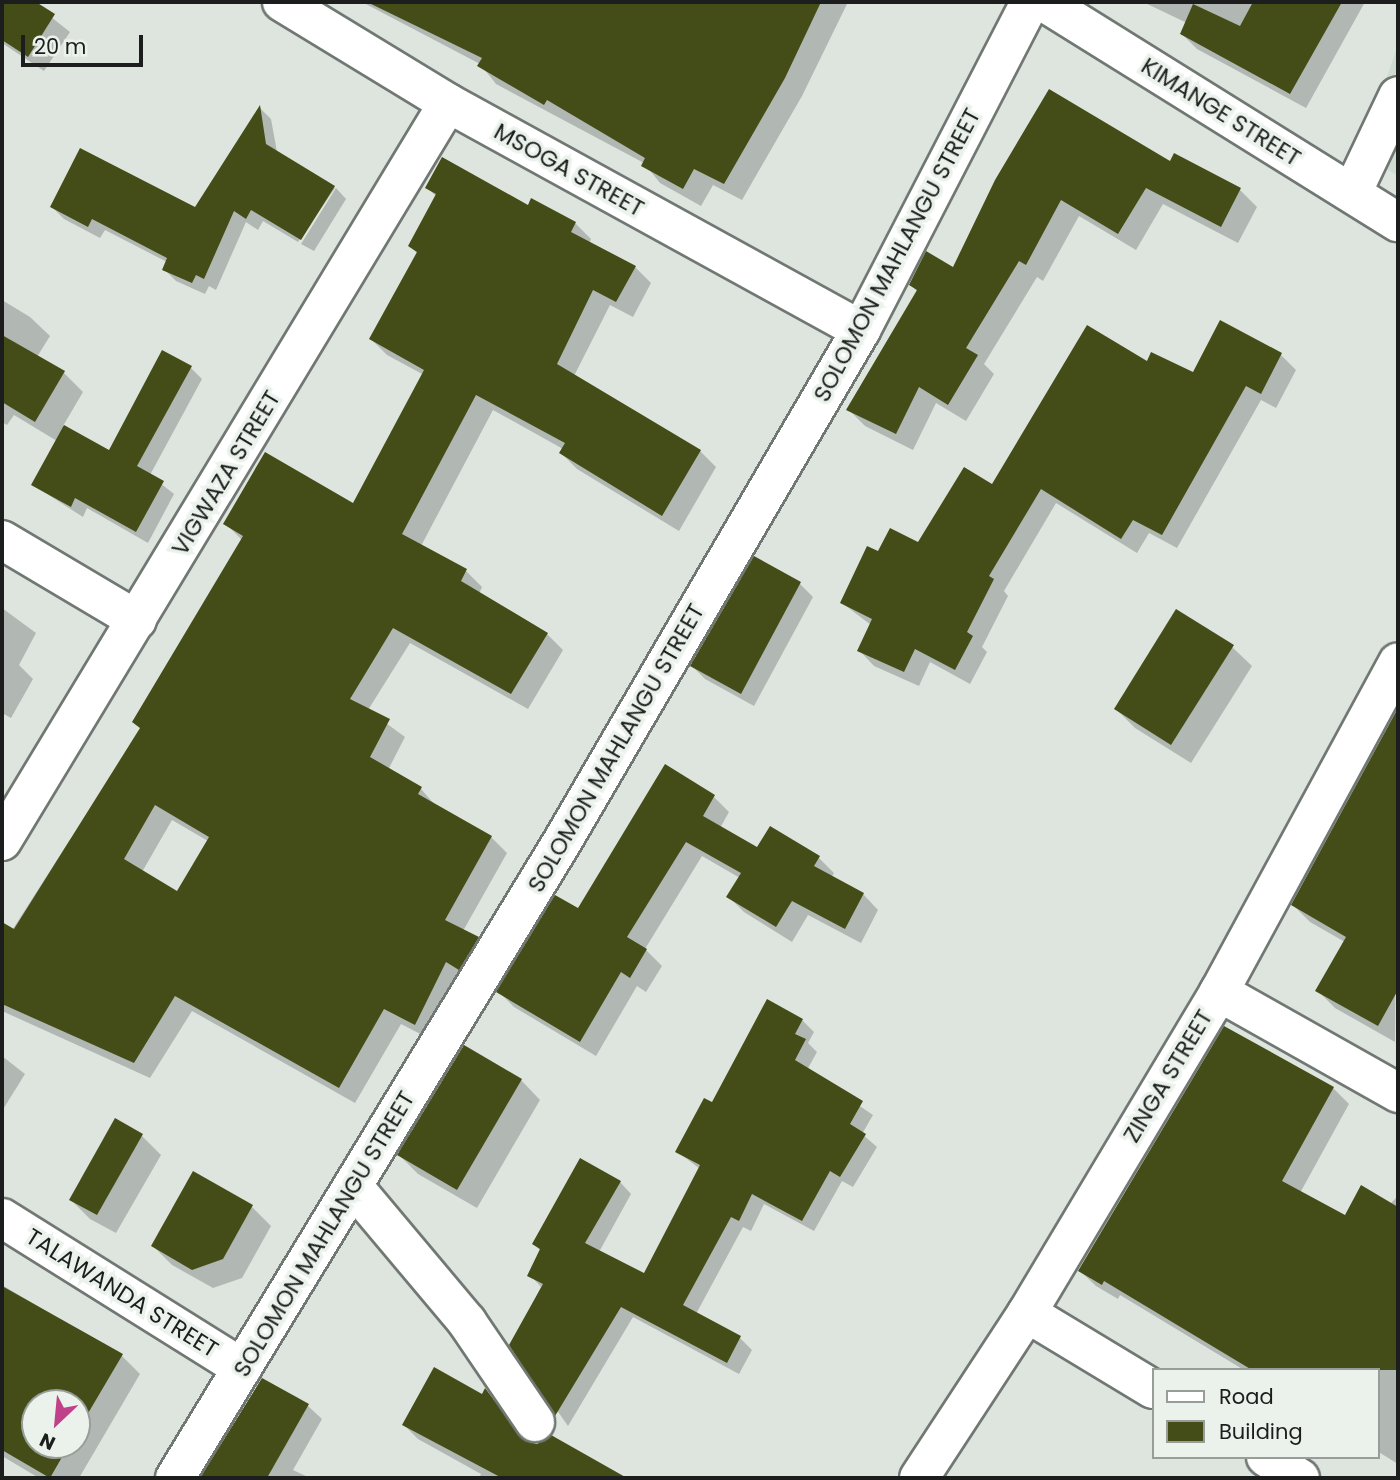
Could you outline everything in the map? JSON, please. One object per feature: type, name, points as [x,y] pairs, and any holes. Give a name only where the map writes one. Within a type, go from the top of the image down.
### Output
[{"type":"street","name":"MSOGA STREET","points":[[282,2],[448,103],[861,330]]},
{"type":"street","name":"SOLOMON MAHLANGU STREET","points":[[175,1478],[562,842],[861,330],[1030,2]]},
{"type":"street","name":"KIMANGE STREET","points":[[1044,2],[1398,222]]},
{"type":"street","points":[[1352,193],[1398,96]]},
{"type":"street","name":"VIGWAZA STREET","points":[[2,841],[448,103]]},
{"type":"street","points":[[2,540],[137,620]]},
{"type":"street","name":"ZINGA STREET","points":[[919,1478],[1027,1313],[1219,992],[1398,663]]},
{"type":"street","points":[[1219,992],[1398,1093]]},
{"type":"street","points":[[353,1186],[467,1322],[535,1422]]},
{"type":"street","name":"TALAWANDA STREET","points":[[2,1217],[242,1368]]},
{"type":"street","points":[[1027,1313],[1152,1389]]},
{"type":"street","points":[[1269,1459],[1300,1478]]},
{"type":"shaded area","points":[[1398,45],[1398,176],[1360,154]]},
{"type":"building","points":[[2,2],[36,2],[55,14],[28,57],[2,40]]},
{"type":"building","points":[[367,2],[821,2],[785,78],[724,184],[694,169],[683,189],[641,166],[645,158],[547,100],[544,105],[477,66],[482,58]]},
{"type":"building","points":[[1253,2],[1342,2],[1290,94],[1180,34],[1193,4],[1240,26]]},
{"type":"building","points":[[1049,89],[1170,161],[1174,153],[1241,188],[1221,227],[1146,188],[1118,234],[1061,200],[1026,265],[1019,261],[966,348],[978,355],[948,405],[919,387],[896,434],[846,410],[917,290],[909,285],[926,251],[953,267],[995,180]]},
{"type":"building","points":[[260,105],[266,144],[335,186],[301,240],[251,210],[246,219],[234,211],[204,279],[196,275],[192,283],[162,270],[167,258],[92,219],[88,227],[50,207],[80,148],[195,207]]},
{"type":"building","points":[[442,157],[528,205],[531,198],[576,222],[571,232],[636,266],[616,302],[593,290],[557,364],[701,450],[662,516],[559,453],[565,443],[476,395],[402,534],[467,569],[461,581],[548,633],[511,694],[393,628],[350,699],[390,719],[370,757],[422,787],[418,794],[492,836],[445,920],[479,937],[459,970],[446,962],[415,1025],[384,1009],[339,1088],[175,996],[134,1063],[2,1004],[2,922],[14,929],[140,728],[132,722],[243,536],[223,524],[265,452],[353,503],[424,370],[369,339],[417,252],[408,246],[436,194],[425,188]],"holes":[[[155,805],[209,837],[177,891],[124,859]]]},
{"type":"building","points":[[1220,320],[1282,353],[1261,394],[1246,386],[1162,535],[1133,520],[1121,539],[1041,489],[989,576],[994,579],[967,632],[973,636],[955,670],[915,649],[904,672],[857,651],[872,619],[840,603],[867,546],[878,551],[890,528],[918,542],[964,467],[992,484],[1087,325],[1147,361],[1151,352],[1193,372]]},
{"type":"building","points":[[2,335],[65,371],[35,422],[2,402]]},
{"type":"building","points":[[162,350],[192,366],[137,466],[164,481],[136,532],[75,498],[71,507],[31,485],[64,425],[109,450]]},
{"type":"building","points":[[754,556],[801,582],[741,694],[690,666]]},
{"type":"building","points":[[1176,609],[1234,645],[1171,745],[1114,709]]},
{"type":"building","points":[[1398,708],[1398,990],[1378,1026],[1315,991],[1346,937],[1291,905]]},
{"type":"building","points":[[665,764],[715,795],[703,816],[757,847],[770,826],[820,856],[814,866],[864,893],[845,929],[792,901],[776,927],[726,897],[741,873],[686,842],[627,937],[647,949],[630,978],[621,972],[580,1042],[496,992],[555,895],[578,908]]},
{"type":"building","points":[[767,999],[803,1019],[795,1034],[806,1039],[795,1060],[863,1101],[850,1124],[866,1134],[840,1177],[830,1171],[802,1221],[752,1194],[739,1221],[731,1217],[683,1305],[741,1336],[727,1363],[621,1307],[555,1416],[509,1345],[543,1284],[527,1276],[540,1249],[532,1244],[580,1158],[621,1181],[585,1243],[644,1273],[700,1165],[675,1152],[704,1098],[712,1102]]},
{"type":"building","points":[[1224,1026],[1334,1087],[1282,1181],[1345,1215],[1361,1185],[1398,1207],[1398,1370],[1249,1368],[1104,1281],[1102,1285],[1078,1271]]},
{"type":"building","points":[[464,1045],[522,1079],[457,1190],[397,1155]]},
{"type":"building","points":[[115,1118],[143,1134],[97,1215],[69,1200]]},
{"type":"building","points":[[193,1171],[253,1205],[223,1259],[192,1270],[151,1246]]},
{"type":"building","points":[[2,1286],[123,1354],[91,1408],[91,1389],[21,1389],[21,1459],[61,1459],[50,1478],[2,1450]]},
{"type":"building","points":[[434,1367],[482,1394],[485,1388],[525,1441],[537,1444],[551,1435],[627,1478],[502,1478],[402,1425]]},
{"type":"building","points":[[262,1378],[309,1404],[267,1478],[200,1478]]}]
